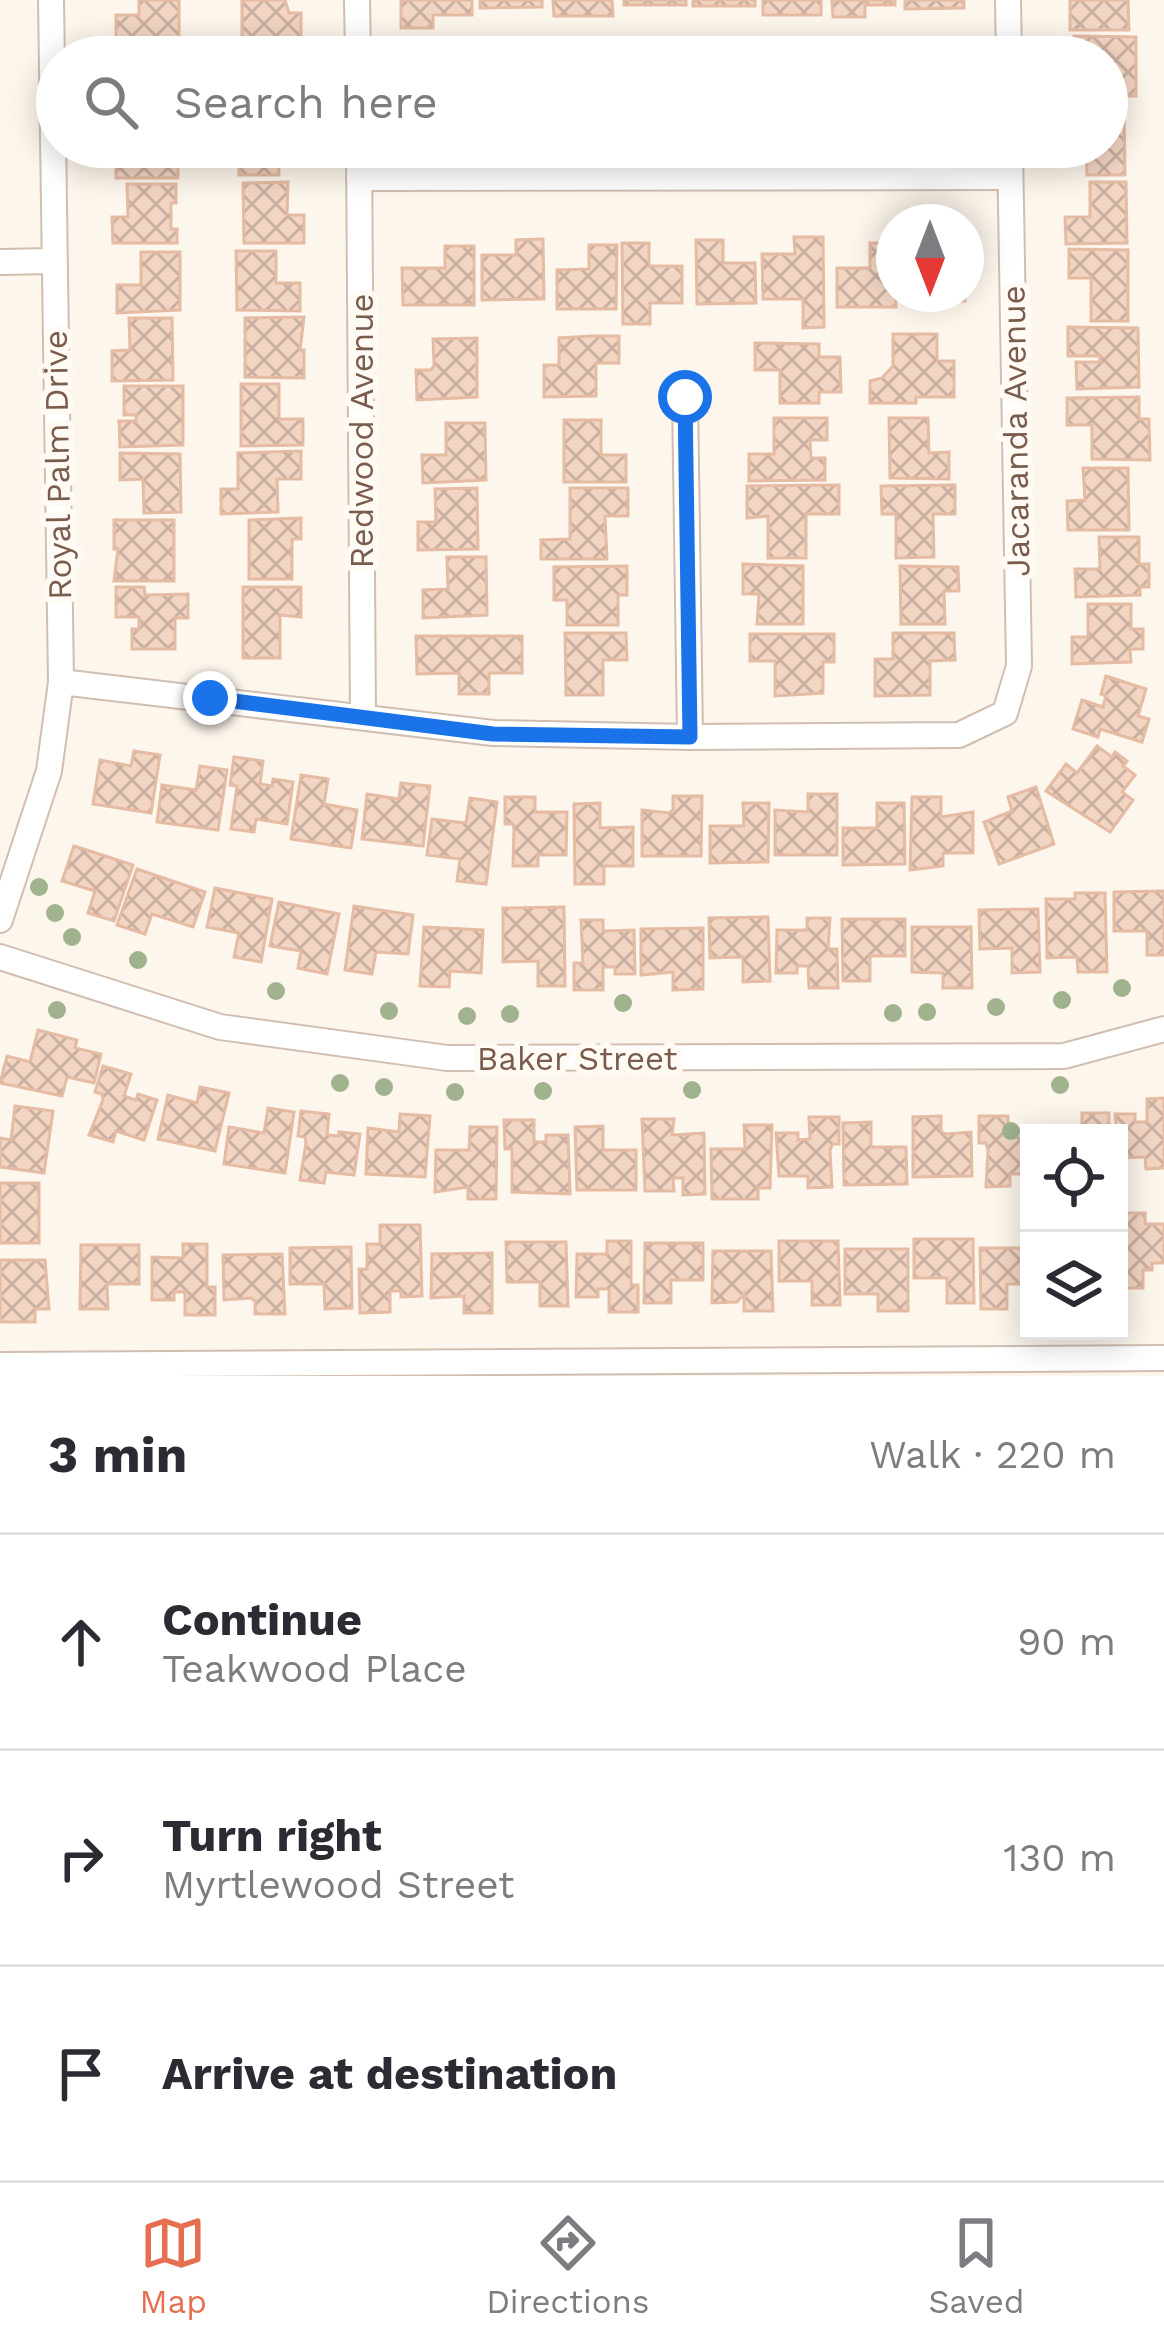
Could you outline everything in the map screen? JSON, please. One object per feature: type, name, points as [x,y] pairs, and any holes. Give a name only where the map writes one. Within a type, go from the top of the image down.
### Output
[{"type":"street","name":"Royal Palm Drive","points":[[51,0],[51,36]]},
{"type":"street","points":[[357,0],[358,36]]},
{"type":"street","points":[[1008,0],[1009,36]]},
{"type":"street","name":"Royal Palm Drive","points":[[0,920],[49,771],[61,682],[52,168]]},
{"type":"street","name":"Redwood Avenue","points":[[359,168],[362,716]]},
{"type":"street","name":"Jacaranda Avenue","points":[[690,737],[959,735],[1005,713],[1019,666],[1010,168]]},
{"type":"street","points":[[359,178],[1010,177]]},
{"type":"street","points":[[0,262],[52,261]]},
{"type":"street","points":[[61,682],[493,734],[690,737],[685,397]]},
{"type":"street","name":"Baker Street","points":[[0,957],[220,1027],[448,1058],[1064,1056],[1164,1029]]},
{"type":"street","points":[[0,1365],[1164,1358]]},
{"type":"building","points":[[139,0],[179,0],[179,36],[116,36],[116,15],[139,15]]},
{"type":"building","points":[[242,0],[285,0],[289,13],[301,13],[301,36],[242,36]]},
{"type":"building","points":[[401,0],[472,0],[472,15],[433,15],[433,28],[401,28]]},
{"type":"building","points":[[480,0],[542,0],[542,7],[480,8]]},
{"type":"building","points":[[553,0],[612,0],[613,16],[554,16]]},
{"type":"building","points":[[624,0],[686,0],[686,5],[624,5]]},
{"type":"building","points":[[693,0],[755,0],[755,6],[693,6]]},
{"type":"building","points":[[763,0],[821,0],[821,15],[763,15]]},
{"type":"building","points":[[832,0],[895,0],[895,5],[865,5],[865,17],[833,17]]},
{"type":"building","points":[[905,0],[964,0],[964,8],[905,9]]},
{"type":"building","points":[[1070,0],[1128,0],[1129,30],[1070,30]]},
{"type":"building","points":[[1128,37],[1136,37],[1136,96],[1128,96]]},
{"type":"building","points":[[116,168],[178,168],[178,178],[116,178]]},
{"type":"building","points":[[239,168],[279,168],[279,175],[239,175]]},
{"type":"building","points":[[1087,168],[1125,168],[1125,175],[1087,175]]},
{"type":"building","points":[[288,182],[287,215],[304,215],[304,243],[244,243],[243,183]]},
{"type":"building","points":[[1090,182],[1126,182],[1127,243],[1066,244],[1065,217],[1090,217]]},
{"type":"building","points":[[127,184],[176,184],[171,229],[177,229],[177,243],[113,243],[112,217],[128,217]]},
{"type":"building","points":[[794,237],[823,237],[824,327],[803,328],[803,299],[763,299],[762,254],[795,254]]},
{"type":"building","points":[[543,239],[544,299],[482,300],[482,255],[516,255],[516,240]]},
{"type":"building","points":[[696,240],[723,240],[723,263],[755,263],[756,303],[697,304]]},
{"type":"building","points":[[622,243],[649,243],[649,266],[682,266],[682,303],[650,303],[650,324],[623,324]]},
{"type":"building","points":[[870,243],[876,243],[876,307],[837,307],[837,268],[870,268]]},
{"type":"building","points":[[589,245],[617,245],[616,309],[557,309],[557,270],[589,269]]},
{"type":"building","points":[[445,246],[474,246],[474,305],[403,305],[402,268],[445,268]]},
{"type":"building","points":[[1069,249],[1128,250],[1128,321],[1091,321],[1091,278],[1069,278]]},
{"type":"building","points":[[236,251],[276,251],[276,283],[300,283],[300,311],[237,310]]},
{"type":"building","points":[[141,252],[180,252],[180,310],[117,313],[117,285],[141,285]]},
{"type":"building","points":[[304,317],[300,350],[304,350],[304,378],[245,377],[245,318]]},
{"type":"building","points":[[129,318],[172,318],[173,380],[112,381],[112,351],[130,350]]},
{"type":"building","points":[[1068,327],[1138,328],[1139,387],[1077,389],[1076,362],[1100,362],[1100,356],[1068,356]]},
{"type":"building","points":[[893,334],[937,334],[937,361],[954,361],[954,397],[870,403],[870,381],[882,378],[893,366]]},
{"type":"building","points":[[619,336],[619,363],[596,363],[596,396],[544,397],[544,365],[559,365],[559,338]]},
{"type":"building","points":[[477,338],[477,397],[417,400],[416,370],[434,366],[433,339]]},
{"type":"building","points":[[755,343],[819,344],[819,357],[840,357],[841,392],[819,392],[819,403],[780,403],[780,370],[755,370]]},
{"type":"building","points":[[241,384],[279,384],[279,419],[303,419],[303,445],[241,446]]},
{"type":"building","points":[[124,386],[183,386],[183,445],[120,447],[119,421],[136,421],[136,415],[124,415]]},
{"type":"building","points":[[1139,397],[1139,419],[1149,419],[1150,460],[1092,459],[1092,425],[1067,425],[1067,398]]},
{"type":"building","points":[[774,418],[827,418],[827,440],[810,440],[811,458],[825,458],[825,480],[749,481],[749,454],[774,454]]},
{"type":"building","points":[[889,418],[928,418],[929,453],[949,452],[949,479],[890,478]]},
{"type":"building","points":[[564,420],[601,420],[601,455],[626,455],[626,482],[564,482]]},
{"type":"building","points":[[446,423],[485,423],[486,480],[423,483],[422,455],[446,455]]},
{"type":"building","points":[[301,451],[301,479],[277,479],[278,512],[221,514],[221,489],[238,489],[238,453]]},
{"type":"building","points":[[120,453],[180,454],[181,512],[144,513],[143,479],[120,480]]},
{"type":"building","points":[[1083,468],[1128,468],[1129,530],[1068,530],[1067,501],[1085,500]]},
{"type":"building","points":[[839,485],[839,514],[806,514],[806,558],[768,558],[768,516],[747,518],[747,486]]},
{"type":"building","points":[[955,485],[955,514],[933,514],[934,557],[896,558],[896,514],[882,514],[881,486]]},
{"type":"building","points":[[477,488],[478,549],[418,550],[418,522],[436,522],[435,489]]},
{"type":"building","points":[[570,488],[628,488],[628,516],[605,516],[607,559],[541,559],[541,540],[570,539]]},
{"type":"building","points":[[301,518],[301,539],[292,539],[292,579],[249,579],[249,520]]},
{"type":"building","points":[[114,520],[174,520],[174,581],[114,581],[118,549],[114,549]]},
{"type":"building","points":[[1099,537],[1139,537],[1139,564],[1149,564],[1149,587],[1140,587],[1140,595],[1076,597],[1075,569],[1100,569]]},
{"type":"building","points":[[447,557],[486,557],[487,615],[423,618],[423,590],[448,589]]},
{"type":"building","points":[[743,564],[803,566],[803,624],[757,624],[759,594],[743,594]]},
{"type":"building","points":[[627,566],[627,595],[618,595],[618,625],[567,625],[567,600],[554,600],[554,567]]},
{"type":"building","points":[[900,566],[958,567],[959,591],[944,591],[945,624],[901,624]]},
{"type":"building","points":[[116,587],[144,587],[145,595],[188,594],[188,618],[175,618],[175,649],[132,649],[132,629],[139,629],[139,617],[116,617]]},
{"type":"building","points":[[243,587],[301,587],[301,617],[280,615],[280,658],[243,658]]},
{"type":"building","points":[[1088,604],[1131,604],[1131,629],[1143,629],[1143,649],[1130,649],[1131,662],[1072,664],[1072,637],[1088,637]]},
{"type":"building","points":[[565,633],[626,633],[627,660],[603,660],[603,695],[566,695]]},
{"type":"building","points":[[893,633],[954,633],[955,660],[930,661],[930,695],[875,696],[875,659],[893,659]]},
{"type":"building","points":[[750,634],[834,634],[834,662],[823,662],[823,693],[775,696],[775,661],[750,661]]},
{"type":"building","points":[[416,636],[522,636],[522,673],[489,673],[489,694],[459,694],[459,673],[417,674]]},
{"type":"building","points":[[1106,676],[1146,689],[1138,716],[1149,719],[1142,742],[1100,729],[1098,737],[1073,729],[1082,700],[1103,707]]},
{"type":"building","points":[[1097,746],[1127,761],[1123,766],[1135,775],[1122,792],[1133,800],[1110,832],[1046,791],[1066,764],[1077,773]]},
{"type":"building","points":[[134,751],[160,755],[151,813],[93,804],[100,760],[131,766]]},
{"type":"building","points":[[234,757],[263,761],[260,784],[272,786],[273,779],[293,782],[287,824],[256,819],[254,832],[231,829],[237,786],[230,785]]},
{"type":"building","points":[[200,766],[227,770],[218,830],[157,822],[162,785],[196,790]]},
{"type":"building","points":[[301,775],[328,779],[324,804],[357,810],[351,848],[291,839]]},
{"type":"building","points":[[401,783],[430,786],[423,846],[362,839],[367,794],[399,799]]},
{"type":"building","points":[[1036,787],[1054,844],[999,864],[984,822],[1012,811],[1008,797]]},
{"type":"building","points":[[808,794],[837,794],[837,855],[775,855],[775,810],[808,812]]},
{"type":"building","points":[[673,796],[702,796],[701,856],[642,856],[642,810],[669,813]]},
{"type":"building","points":[[505,797],[535,797],[535,812],[567,812],[566,855],[538,855],[538,866],[513,866],[514,829],[513,824],[505,824]]},
{"type":"building","points":[[912,797],[941,797],[941,817],[973,812],[973,853],[943,853],[943,866],[910,870]]},
{"type":"building","points":[[470,798],[497,802],[486,884],[457,881],[460,859],[427,855],[432,819],[466,823]]},
{"type":"building","points":[[600,803],[600,828],[633,827],[633,866],[604,866],[604,884],[575,884],[574,804]]},
{"type":"building","points":[[743,803],[769,803],[768,862],[710,863],[710,826],[744,826]]},
{"type":"building","points":[[877,803],[904,803],[905,864],[843,865],[843,828],[877,828]]},
{"type":"building","points":[[74,846],[133,865],[114,921],[88,913],[95,891],[62,881]]},
{"type":"building","points":[[137,869],[205,892],[193,927],[152,914],[145,934],[117,925]]},
{"type":"building","points":[[215,888],[272,899],[261,962],[234,957],[239,933],[207,927]]},
{"type":"building","points":[[1164,891],[1164,955],[1147,955],[1147,931],[1114,931],[1114,892]]},
{"type":"building","points":[[1075,893],[1105,893],[1107,972],[1078,972],[1077,957],[1047,958],[1046,899],[1075,899]]},
{"type":"building","points":[[279,902],[339,914],[327,974],[298,968],[301,951],[270,946]]},
{"type":"building","points":[[354,906],[413,915],[408,954],[376,952],[372,974],[345,970]]},
{"type":"building","points":[[564,907],[565,986],[538,986],[538,961],[503,962],[503,908]]},
{"type":"building","points":[[1038,909],[1040,972],[1012,973],[1012,948],[980,949],[979,910]]},
{"type":"building","points":[[768,917],[770,981],[743,982],[743,957],[710,958],[709,918]]},
{"type":"building","points":[[807,918],[830,918],[828,949],[837,949],[838,988],[809,988],[808,966],[797,966],[797,973],[776,973],[777,930],[807,930]]},
{"type":"building","points":[[842,919],[905,919],[905,956],[870,956],[870,981],[843,981]]},
{"type":"building","points":[[581,920],[603,920],[603,931],[634,930],[635,974],[615,974],[615,967],[603,967],[603,990],[574,990],[574,963],[583,963]]},
{"type":"building","points":[[424,927],[483,930],[481,973],[450,971],[449,987],[420,986]]},
{"type":"building","points":[[912,927],[971,927],[972,988],[943,988],[943,973],[912,972]]},
{"type":"building","points":[[703,928],[703,989],[673,990],[673,972],[641,975],[641,929]]},
{"type":"building","points":[[38,1030],[77,1040],[75,1048],[101,1054],[94,1083],[67,1077],[62,1096],[0,1083],[7,1056],[30,1062]]},
{"type":"building","points":[[103,1066],[131,1074],[124,1096],[136,1100],[138,1094],[157,1100],[144,1140],[116,1131],[113,1142],[89,1135],[103,1100],[95,1092]]},
{"type":"building","points":[[200,1087],[229,1093],[215,1151],[158,1139],[168,1095],[197,1103]]},
{"type":"building","points":[[1164,1098],[1164,1168],[1146,1169],[1145,1157],[1128,1158],[1128,1124],[1116,1124],[1115,1114],[1135,1114],[1135,1122],[1147,1122],[1147,1099]]},
{"type":"building","points":[[15,1106],[53,1111],[44,1173],[0,1167],[0,1138],[11,1140]]},
{"type":"building","points":[[268,1108],[294,1112],[285,1173],[224,1164],[229,1127],[264,1133]]},
{"type":"building","points":[[301,1111],[329,1114],[327,1135],[360,1134],[354,1175],[326,1172],[324,1183],[300,1180],[306,1143],[305,1137],[298,1136]]},
{"type":"building","points":[[1082,1113],[1109,1113],[1109,1124],[1082,1124]]},
{"type":"building","points":[[400,1114],[430,1116],[425,1177],[366,1174],[368,1128],[399,1132]]},
{"type":"building","points":[[941,1116],[945,1134],[971,1132],[972,1176],[913,1177],[913,1117]]},
{"type":"building","points":[[979,1116],[1008,1116],[1008,1131],[1020,1131],[1020,1174],[1010,1174],[1010,1186],[986,1187],[988,1150],[986,1143],[979,1143]]},
{"type":"building","points":[[809,1117],[839,1117],[839,1144],[832,1144],[830,1151],[832,1187],[808,1188],[808,1176],[779,1176],[776,1133],[798,1133],[798,1140],[810,1139]]},
{"type":"building","points":[[642,1119],[674,1119],[672,1135],[704,1133],[705,1194],[683,1195],[683,1178],[673,1178],[674,1191],[645,1191]]},
{"type":"building","points":[[504,1120],[534,1120],[534,1142],[546,1142],[546,1135],[568,1135],[570,1194],[512,1192],[512,1149],[505,1149]]},
{"type":"building","points":[[871,1122],[871,1147],[906,1147],[907,1184],[844,1185],[843,1123]]},
{"type":"building","points":[[744,1125],[772,1125],[770,1188],[758,1188],[758,1199],[712,1199],[711,1149],[745,1149]]},
{"type":"building","points":[[603,1126],[603,1150],[636,1150],[636,1190],[577,1190],[575,1127]]},
{"type":"building","points":[[470,1127],[497,1127],[496,1199],[468,1199],[468,1187],[435,1192],[436,1150],[469,1150]]},
{"type":"building","points":[[0,1183],[39,1183],[39,1243],[0,1243]]},
{"type":"building","points":[[1128,1213],[1145,1213],[1145,1224],[1164,1224],[1164,1263],[1152,1263],[1152,1270],[1143,1270],[1143,1288],[1128,1288]]},
{"type":"building","points":[[380,1225],[420,1225],[422,1296],[401,1297],[401,1291],[390,1291],[390,1312],[360,1313],[359,1269],[367,1269],[367,1244],[380,1244]]},
{"type":"building","points":[[914,1239],[973,1239],[974,1303],[947,1303],[947,1278],[914,1278]]},
{"type":"building","points":[[607,1241],[631,1241],[631,1285],[638,1285],[638,1312],[609,1312],[609,1289],[598,1289],[598,1297],[576,1297],[577,1254],[607,1254]]},
{"type":"building","points":[[779,1241],[838,1241],[840,1305],[812,1305],[812,1281],[779,1281]]},
{"type":"building","points":[[506,1242],[566,1242],[568,1306],[540,1306],[540,1282],[507,1282]]},
{"type":"building","points":[[645,1243],[703,1243],[703,1280],[671,1280],[671,1303],[644,1303]]},
{"type":"building","points":[[183,1244],[207,1244],[207,1287],[215,1287],[215,1315],[185,1315],[185,1292],[174,1292],[174,1300],[152,1300],[152,1257],[183,1258]]},
{"type":"building","points":[[81,1245],[139,1245],[139,1284],[107,1284],[108,1309],[80,1309]]},
{"type":"building","points":[[351,1247],[352,1308],[325,1309],[324,1284],[290,1284],[290,1248]]},
{"type":"building","points":[[980,1248],[1020,1248],[1020,1284],[1007,1284],[1007,1309],[981,1309]]},
{"type":"building","points":[[845,1249],[908,1249],[908,1311],[878,1311],[878,1294],[845,1294]]},
{"type":"building","points":[[713,1251],[771,1251],[773,1311],[744,1311],[744,1294],[737,1302],[712,1303]]},
{"type":"building","points":[[492,1253],[492,1313],[464,1313],[464,1296],[431,1298],[432,1254]]},
{"type":"building","points":[[282,1254],[285,1314],[255,1314],[251,1298],[224,1300],[223,1255]]},
{"type":"building","points":[[0,1260],[45,1260],[49,1309],[35,1309],[35,1322],[0,1322]]},
{"type":"route","points":[[210,698],[493,734],[690,737],[685,397]]}]
